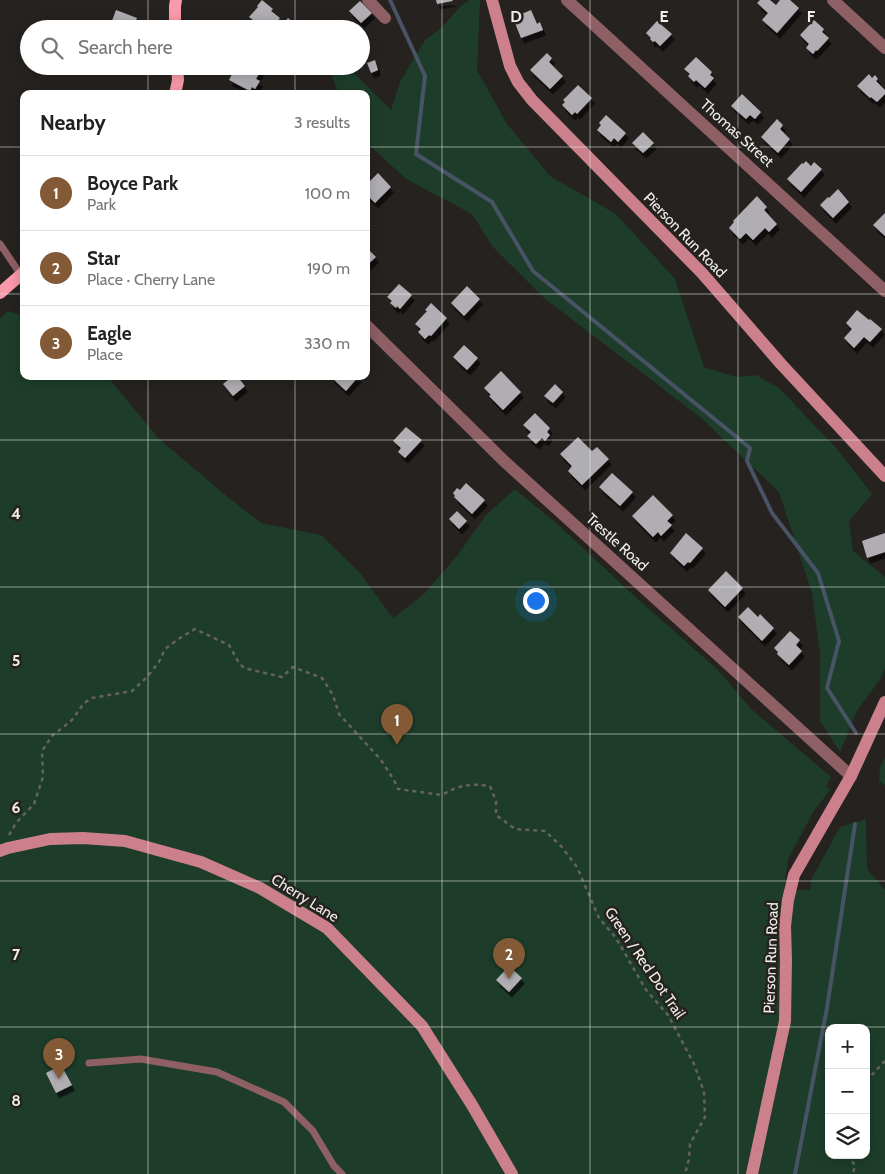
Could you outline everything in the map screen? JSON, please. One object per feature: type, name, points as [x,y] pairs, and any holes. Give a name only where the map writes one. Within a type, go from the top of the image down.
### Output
[{"type":"main road","points":[[175,20],[176,0]]},
{"type":"main road","points":[[177,90],[178,75]]},
{"type":"main road","points":[[0,293],[20,276]]},
{"type":"street","points":[[368,0],[385,18]]},
{"type":"street","name":"Pierson Run Road","points":[[492,0],[510,66],[518,82],[532,100],[702,273],[781,364],[885,476]]},
{"type":"street","name":"Thomas Street","points":[[567,0],[885,291]]},
{"type":"street","points":[[833,0],[885,48]]},
{"type":"street","name":"Trestle Road","points":[[370,329],[503,460],[851,776]]},
{"type":"street","name":"Pierson Run Road","points":[[752,1174],[785,1021],[785,926],[788,900],[794,875],[851,776],[885,702]]},
{"type":"street","name":"Cherry Lane","points":[[0,851],[50,839],[83,838],[125,841],[201,862],[260,888],[327,928],[422,1026],[472,1105],[512,1174]]},
{"type":"lane","points":[[0,244],[20,271]]},
{"type":"lane","points":[[89,1063],[141,1059],[217,1072],[284,1102],[313,1131],[334,1166],[342,1174]]},
{"type":"path","name":"Green / Red Dot Trail","points":[[8,837],[16,823],[34,804],[43,777],[42,751],[52,736],[72,720],[84,703],[92,698],[132,691],[159,662],[165,649],[195,630],[229,645],[244,668],[282,678],[293,667],[322,678],[333,695],[339,714],[381,760],[398,789],[442,795],[453,788],[474,784],[490,786],[496,801],[496,815],[515,829],[545,832],[561,846],[577,867],[599,918],[616,938],[646,990],[668,1015],[694,1064],[704,1092],[705,1116],[690,1144],[690,1159],[685,1174]]},
{"type":"path","points":[[870,1077],[885,1061]]},
{"type":"path","points":[[850,1159],[855,1165],[854,1174]]},
{"type":"green space","points":[[470,0],[480,0],[477,70],[507,124],[550,176],[616,214],[675,279],[704,367],[736,377],[756,375],[779,388],[837,449],[872,494],[849,521],[853,551],[885,577],[885,668],[881,678],[857,711],[840,752],[820,721],[820,654],[812,593],[779,492],[700,417],[544,298],[493,247],[472,214],[406,179],[370,146],[370,90],[337,90],[331,75],[356,75],[391,110],[400,82],[425,40],[441,28],[462,5]]},
{"type":"green space","points":[[8,311],[20,315],[20,380],[110,380],[159,439],[261,523],[321,535],[360,573],[393,618],[424,594],[457,556],[486,515],[515,489],[556,523],[718,670],[751,709],[831,777],[826,786],[830,790],[813,812],[788,860],[784,889],[810,890],[812,878],[840,827],[866,819],[867,869],[885,890],[885,1174],[0,1174],[0,318]]},
{"type":"green space","points":[[885,757],[885,785],[879,781],[880,767]]},
{"type":"building","points":[[262,0],[280,18],[278,20],[253,20],[249,17]]},
{"type":"building","points":[[436,0],[452,0],[453,1],[437,4]]},
{"type":"building","points":[[760,0],[770,0],[776,5],[780,0],[790,0],[799,8],[777,33],[762,20],[768,13],[757,3]]},
{"type":"building","points":[[360,1],[372,13],[364,20],[358,20],[349,11]]},
{"type":"building","points":[[116,10],[137,18],[136,20],[112,20]]},
{"type":"building","points":[[531,10],[537,24],[540,22],[543,30],[521,38],[515,23],[521,21],[519,15]]},
{"type":"building","points":[[814,20],[824,29],[822,32],[829,38],[813,54],[806,48],[809,44],[800,35]]},
{"type":"building","points":[[657,21],[672,34],[660,46],[655,41],[653,42],[646,33]]},
{"type":"building","points":[[547,53],[552,58],[549,62],[563,76],[550,89],[530,70]]},
{"type":"building","points":[[696,57],[712,72],[710,75],[714,78],[705,88],[696,80],[694,82],[688,76],[690,74],[684,69]]},
{"type":"building","points":[[375,60],[378,70],[371,73],[370,62]]},
{"type":"building","points":[[869,74],[872,78],[875,75],[878,79],[876,81],[885,90],[885,94],[877,102],[857,86]]},
{"type":"building","points":[[232,75],[258,75],[256,79],[260,81],[255,89],[252,87],[248,90],[229,80]]},
{"type":"building","points":[[578,85],[592,98],[577,114],[575,112],[572,115],[562,105],[565,102],[563,100]]},
{"type":"building","points":[[742,94],[761,112],[755,119],[750,115],[746,119],[731,106]]},
{"type":"building","points":[[606,115],[626,133],[618,142],[614,138],[611,142],[597,130],[601,125],[599,123]]},
{"type":"building","points":[[777,119],[783,125],[780,129],[790,139],[778,153],[761,137]]},
{"type":"building","points":[[643,132],[654,143],[643,153],[632,143]]},
{"type":"building","points":[[806,161],[811,166],[814,162],[822,169],[801,192],[787,179]]},
{"type":"building","points":[[378,173],[391,187],[375,203],[370,198],[370,181]]},
{"type":"building","points":[[838,189],[849,202],[833,218],[820,205]]},
{"type":"building","points":[[757,196],[767,207],[764,210],[777,224],[769,232],[765,228],[753,240],[746,233],[740,239],[729,228],[733,221]]},
{"type":"building","points":[[885,213],[885,236],[873,225]]},
{"type":"building","points":[[370,251],[376,257],[370,262]]},
{"type":"building","points":[[399,284],[412,295],[400,309],[390,303],[392,301],[387,297]]},
{"type":"building","points":[[467,286],[480,299],[464,316],[451,303]]},
{"type":"building","points":[[431,303],[447,318],[431,336],[429,335],[425,339],[418,332],[421,329],[415,324],[427,311],[425,310]]},
{"type":"building","points":[[857,310],[882,329],[870,342],[864,337],[854,348],[844,338],[852,329],[846,323]]},
{"type":"building","points":[[464,345],[478,358],[467,370],[453,357]]},
{"type":"building","points":[[501,371],[521,392],[503,410],[484,388]]},
{"type":"building","points":[[228,380],[240,380],[245,386],[233,396],[223,384]]},
{"type":"building","points":[[334,380],[356,380],[346,391]]},
{"type":"building","points":[[555,384],[563,392],[553,403],[544,396]]},
{"type":"building","points":[[535,413],[550,428],[547,432],[550,435],[545,441],[542,438],[536,444],[527,436],[531,432],[523,425]]},
{"type":"building","points":[[406,427],[422,440],[405,458],[398,452],[401,448],[393,441]]},
{"type":"building","points":[[578,437],[592,451],[597,447],[609,459],[582,485],[568,471],[572,466],[560,454]]},
{"type":"building","points":[[612,473],[633,492],[620,506],[599,487]]},
{"type":"building","points":[[466,483],[485,500],[472,514],[454,497],[453,493],[457,488],[460,490]]},
{"type":"building","points":[[653,495],[673,515],[667,521],[672,525],[661,536],[658,532],[653,537],[632,516]]},
{"type":"building","points":[[457,511],[467,521],[459,529],[449,519]]},
{"type":"building","points":[[686,533],[703,548],[690,563],[688,562],[684,566],[670,553]]},
{"type":"building","points":[[885,533],[885,552],[867,558],[862,541]]},
{"type":"building","points":[[726,571],[743,588],[725,607],[708,590]]},
{"type":"building","points":[[748,607],[758,617],[760,614],[774,628],[762,641],[738,617]]},
{"type":"building","points":[[790,631],[800,640],[796,645],[802,651],[789,665],[777,654],[778,652],[774,648]]},
{"type":"building","points":[[509,966],[522,978],[509,992],[496,980]]},
{"type":"building","points":[[61,1065],[72,1085],[56,1093],[46,1073]]},
{"type":"waterway","points":[[390,0],[425,76],[416,154],[492,202],[533,271],[750,448],[747,461],[772,513],[818,573],[839,641],[827,688],[856,733]]},
{"type":"waterway","points":[[795,1174],[827,1008],[855,824]]},
{"type":"place","name":"Boyce Park","points":[[397,745]]},
{"type":"place","name":"Star","points":[[509,979]]},
{"type":"place","name":"Eagle","points":[[59,1079]]}]
